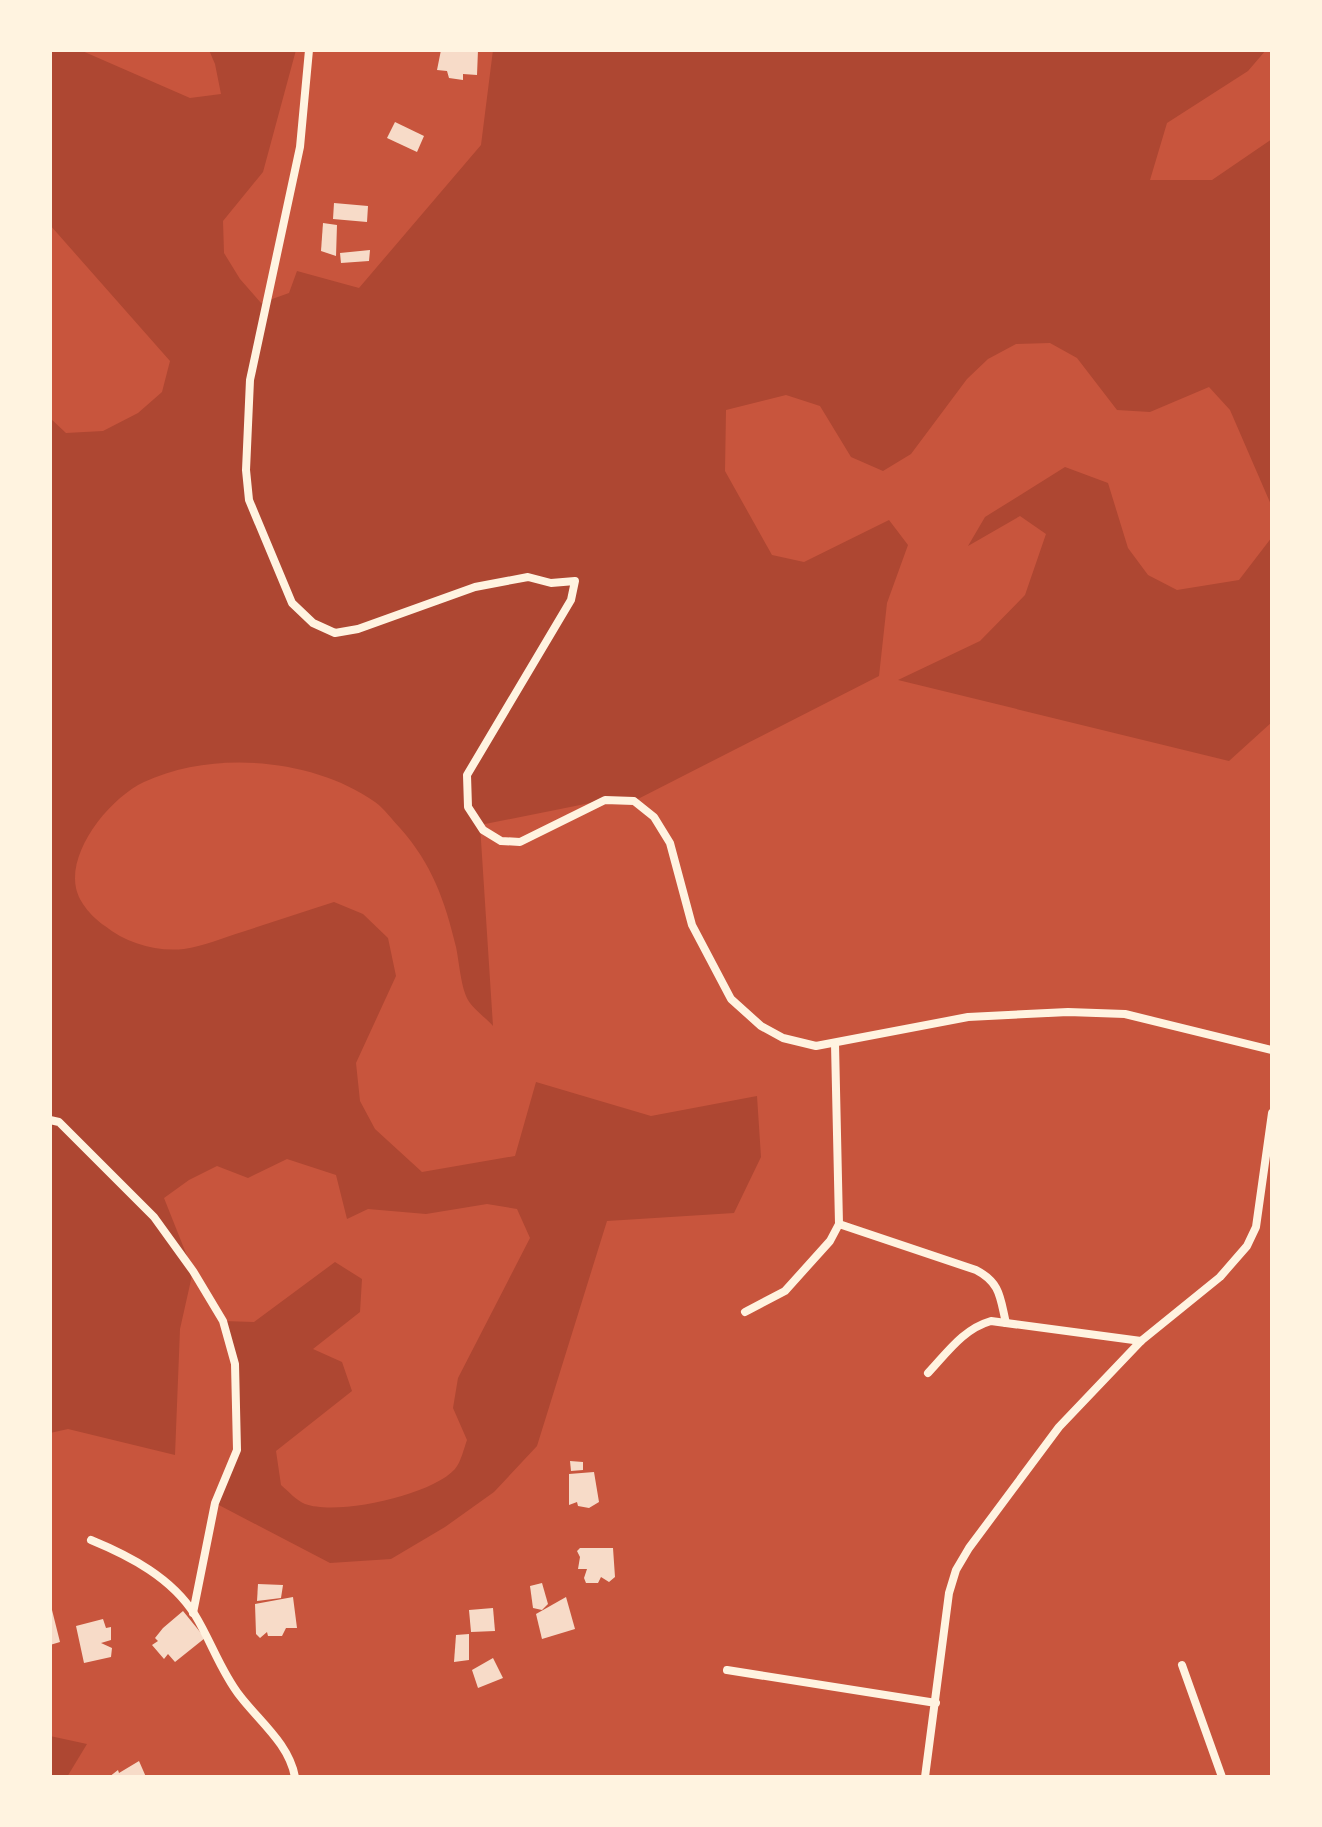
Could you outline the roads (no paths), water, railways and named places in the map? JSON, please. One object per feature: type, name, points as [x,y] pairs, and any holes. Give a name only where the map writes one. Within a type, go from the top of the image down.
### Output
[{"type":"street","points":[[309,50],[300,147],[250,380],[246,470],[249,500],[292,603],[313,623],[335,633],[358,629],[475,587],[528,577],[551,583],[575,581],[571,600],[467,775],[468,807],[483,830],[501,841],[520,842],[605,800],[634,801],[654,817],[670,843],[692,925],[731,999],[761,1026],[783,1038],[816,1046],[968,1017],[1068,1012],[1125,1014],[1272,1050]]},
{"type":"street","points":[[745,1312],[785,1291],[830,1241],[839,1224],[835,1044]]},
{"type":"street","points":[[925,1777],[949,1593],[956,1570],[1059,1427],[1141,1341],[1220,1277],[1247,1246],[1256,1227],[1272,1113]]},
{"type":"street","points":[[50,1120],[59,1122],[154,1217],[193,1271],[223,1321],[235,1364],[237,1450],[215,1503],[193,1613]]},
{"type":"street","points":[[839,1224],[976,1270],[991,1278],[998,1289],[1006,1323]]},
{"type":"street","points":[[928,1373],[974,1326],[991,1321],[1141,1341]]},
{"type":"street","points":[[91,1540],[160,1577],[193,1613],[237,1692],[288,1752],[295,1777]]},
{"type":"street","points":[[1182,1665],[1222,1777]]},
{"type":"street","points":[[727,1670],[936,1703]]}]
